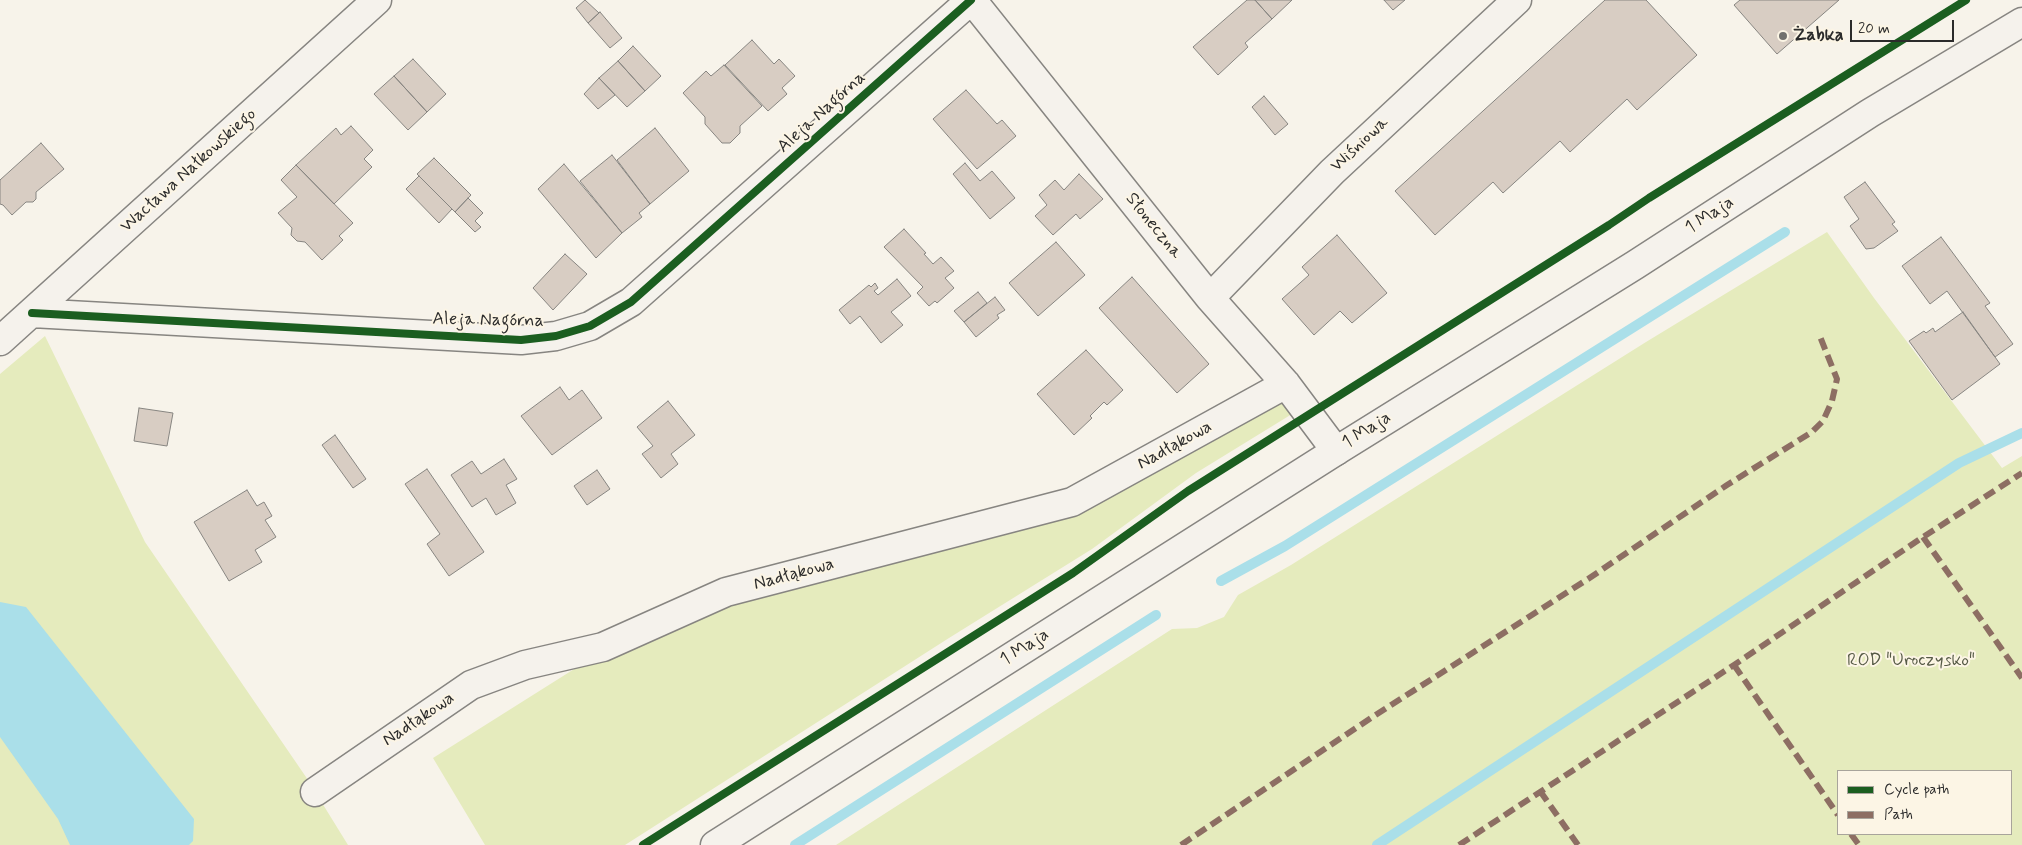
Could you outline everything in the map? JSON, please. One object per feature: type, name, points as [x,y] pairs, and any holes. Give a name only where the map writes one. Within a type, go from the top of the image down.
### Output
[{"type":"street","name":"Wacława Nałkowskiego","points":[[0,341],[377,0]]},
{"type":"street","name":"Aleja Nagórna","points":[[32,313],[521,340],[556,336],[590,326],[631,302],[972,0]]},
{"type":"street","name":"Słoneczna","points":[[972,0],[1210,298],[1286,384],[1336,451]]},
{"type":"street","name":"Wiśniowa","points":[[1210,298],[1332,172],[1517,0]]},
{"type":"street","name":"1 Maja","points":[[715,845],[1336,451],[1627,270],[1870,113],[2022,22]]},
{"type":"street","name":"Nadłąkowa","points":[[315,792],[471,685],[525,665],[603,647],[726,592],[1072,502],[1286,384]]},
{"type":"green space","name":"ROD \"Uroczysko\"","points":[[1827,232],[1874,298],[2002,468],[2022,456],[2022,845],[836,845],[1172,629],[1197,628],[1224,617],[1238,595],[1291,565],[1646,342]]},
{"type":"green space","points":[[45,336],[145,542],[306,777],[348,845],[0,845],[0,374]]},
{"type":"green space","points":[[1276,399],[1284,399],[1292,414],[1196,473],[1092,549],[625,845],[485,845],[433,758],[598,654],[768,591],[1076,509],[1187,455]]},
{"type":"water","points":[[0,602],[26,607],[194,819],[193,841],[189,845],[70,845],[58,819],[0,737]]},
{"type":"building","points":[[585,0],[599,13],[588,23],[576,8]]},
{"type":"building","points":[[1247,0],[1255,0],[1272,19],[1245,43],[1248,47],[1218,75],[1193,47]]},
{"type":"building","points":[[1255,0],[1292,0],[1272,19]]},
{"type":"building","points":[[1384,0],[1405,0],[1393,10]]},
{"type":"building","points":[[1605,0],[1646,0],[1697,55],[1637,110],[1627,99],[1570,152],[1560,141],[1503,193],[1493,182],[1435,235],[1395,191]]},
{"type":"building","points":[[1740,0],[1839,0],[1777,54],[1734,5]]},
{"type":"building","points":[[600,12],[622,38],[610,48],[588,23]]},
{"type":"building","points":[[752,40],[774,64],[779,59],[795,76],[782,88],[787,94],[768,111],[725,65]]},
{"type":"building","points":[[633,46],[661,76],[645,91],[618,61]]},
{"type":"building","points":[[413,59],[446,94],[427,112],[394,76]]},
{"type":"building","points":[[618,61],[645,91],[627,107],[599,78]]},
{"type":"building","points":[[724,65],[762,106],[740,126],[740,133],[730,143],[722,143],[705,124],[705,117],[683,93],[706,71],[711,76]]},
{"type":"building","points":[[394,76],[427,112],[408,130],[374,94]]},
{"type":"building","points":[[599,78],[615,95],[598,109],[584,94]]},
{"type":"building","points":[[966,90],[997,124],[1002,120],[1016,136],[977,169],[933,119]]},
{"type":"building","points":[[1264,96],[1288,124],[1275,135],[1252,107]]},
{"type":"building","points":[[351,126],[373,150],[364,159],[372,167],[334,204],[296,165],[336,128],[341,135]]},
{"type":"building","points":[[655,128],[689,171],[650,204],[617,160]]},
{"type":"building","points":[[41,143],[64,169],[36,192],[36,199],[33,202],[26,202],[12,215],[0,204],[0,180]]},
{"type":"building","points":[[612,155],[650,204],[639,213],[642,217],[622,233],[580,181]]},
{"type":"building","points":[[434,158],[471,195],[455,212],[417,174]]},
{"type":"building","points":[[965,163],[980,181],[992,171],[1015,198],[990,219],[953,174]]},
{"type":"building","points":[[564,164],[622,233],[596,258],[538,189]]},
{"type":"building","points":[[296,165],[353,223],[339,236],[343,240],[322,260],[305,242],[297,241],[291,235],[292,228],[278,213],[297,197],[281,180]]},
{"type":"building","points":[[1079,174],[1103,199],[1080,219],[1076,214],[1053,235],[1035,216],[1047,205],[1039,195],[1055,180],[1064,190]]},
{"type":"building","points":[[419,176],[452,209],[439,223],[406,189]]},
{"type":"building","points":[[1865,182],[1895,222],[1892,224],[1898,231],[1874,248],[1866,249],[1850,226],[1859,219],[1844,197]]},
{"type":"building","points":[[468,198],[483,213],[475,221],[481,227],[475,232],[455,212]]},
{"type":"building","points":[[904,229],[926,253],[924,254],[933,264],[941,257],[954,271],[945,278],[954,288],[937,303],[935,301],[929,306],[917,293],[923,287],[884,247]]},
{"type":"building","points":[[1337,235],[1387,293],[1352,323],[1340,311],[1314,335],[1282,299],[1309,275],[1302,267]]},
{"type":"building","points":[[1941,237],[1990,303],[1985,306],[2013,344],[1995,357],[1947,291],[1930,304],[1902,266]]},
{"type":"building","points":[[1056,242],[1085,275],[1038,316],[1009,283]]},
{"type":"building","points":[[565,254],[587,274],[553,310],[533,288]]},
{"type":"building","points":[[1132,277],[1209,364],[1177,393],[1099,308]]},
{"type":"building","points":[[897,279],[911,296],[891,312],[903,325],[881,343],[860,316],[850,324],[839,310],[869,285],[871,287],[875,283],[878,288],[874,291],[878,295]]},
{"type":"building","points":[[978,292],[987,303],[964,322],[954,311]]},
{"type":"building","points":[[995,297],[1005,310],[997,315],[999,318],[976,337],[964,322]]},
{"type":"building","points":[[1963,312],[2000,364],[1952,400],[1909,341],[1924,331],[1926,333],[1933,328],[1935,332]]},
{"type":"building","points":[[1086,350],[1123,390],[1107,405],[1104,402],[1090,416],[1092,418],[1074,435],[1037,394]]},
{"type":"building","points":[[560,387],[569,400],[582,390],[602,418],[552,455],[521,416]]},
{"type":"building","points":[[668,401],[695,435],[671,454],[678,464],[661,478],[642,454],[653,446],[637,427]]},
{"type":"building","points":[[139,408],[173,413],[167,446],[134,441]]},
{"type":"building","points":[[335,435],[366,479],[353,488],[322,445]]},
{"type":"building","points":[[504,459],[517,479],[506,485],[516,503],[496,515],[486,498],[472,507],[451,475],[472,461],[481,474]]},
{"type":"building","points":[[427,469],[484,552],[449,576],[427,544],[440,534],[405,484]]},
{"type":"building","points":[[597,470],[610,489],[587,505],[574,486]]},
{"type":"building","points":[[247,490],[257,506],[264,502],[272,516],[265,520],[276,537],[255,550],[262,562],[229,581],[194,522]]},
{"type":"waterway","points":[[1221,581],[1285,546],[1785,232]]},
{"type":"waterway","points":[[1377,845],[1959,463],[2022,433]]},
{"type":"waterway","points":[[795,845],[1156,615]]},
{"type":"marked path","points":[[1181,845],[1374,716],[1588,579],[1727,485],[1812,432],[1823,421],[1832,401],[1837,379],[1819,334]]},
{"type":"marked path","points":[[1459,845],[2022,473]]},
{"type":"marked path","points":[[1923,537],[2022,678]]},
{"type":"marked path","points":[[1734,665],[1837,814]]},
{"type":"marked path","points":[[1540,791],[1578,845]]},
{"type":"marked path","points":[[1852,835],[1859,845]]},
{"type":"cycle path","points":[[32,313],[521,340],[556,336],[590,326],[631,302],[971,0]]},
{"type":"cycle path","points":[[643,845],[1073,573],[1188,491],[1649,198],[1966,0]]},
{"type":"place","name":"Żabka","points":[[1783,36]]}]
